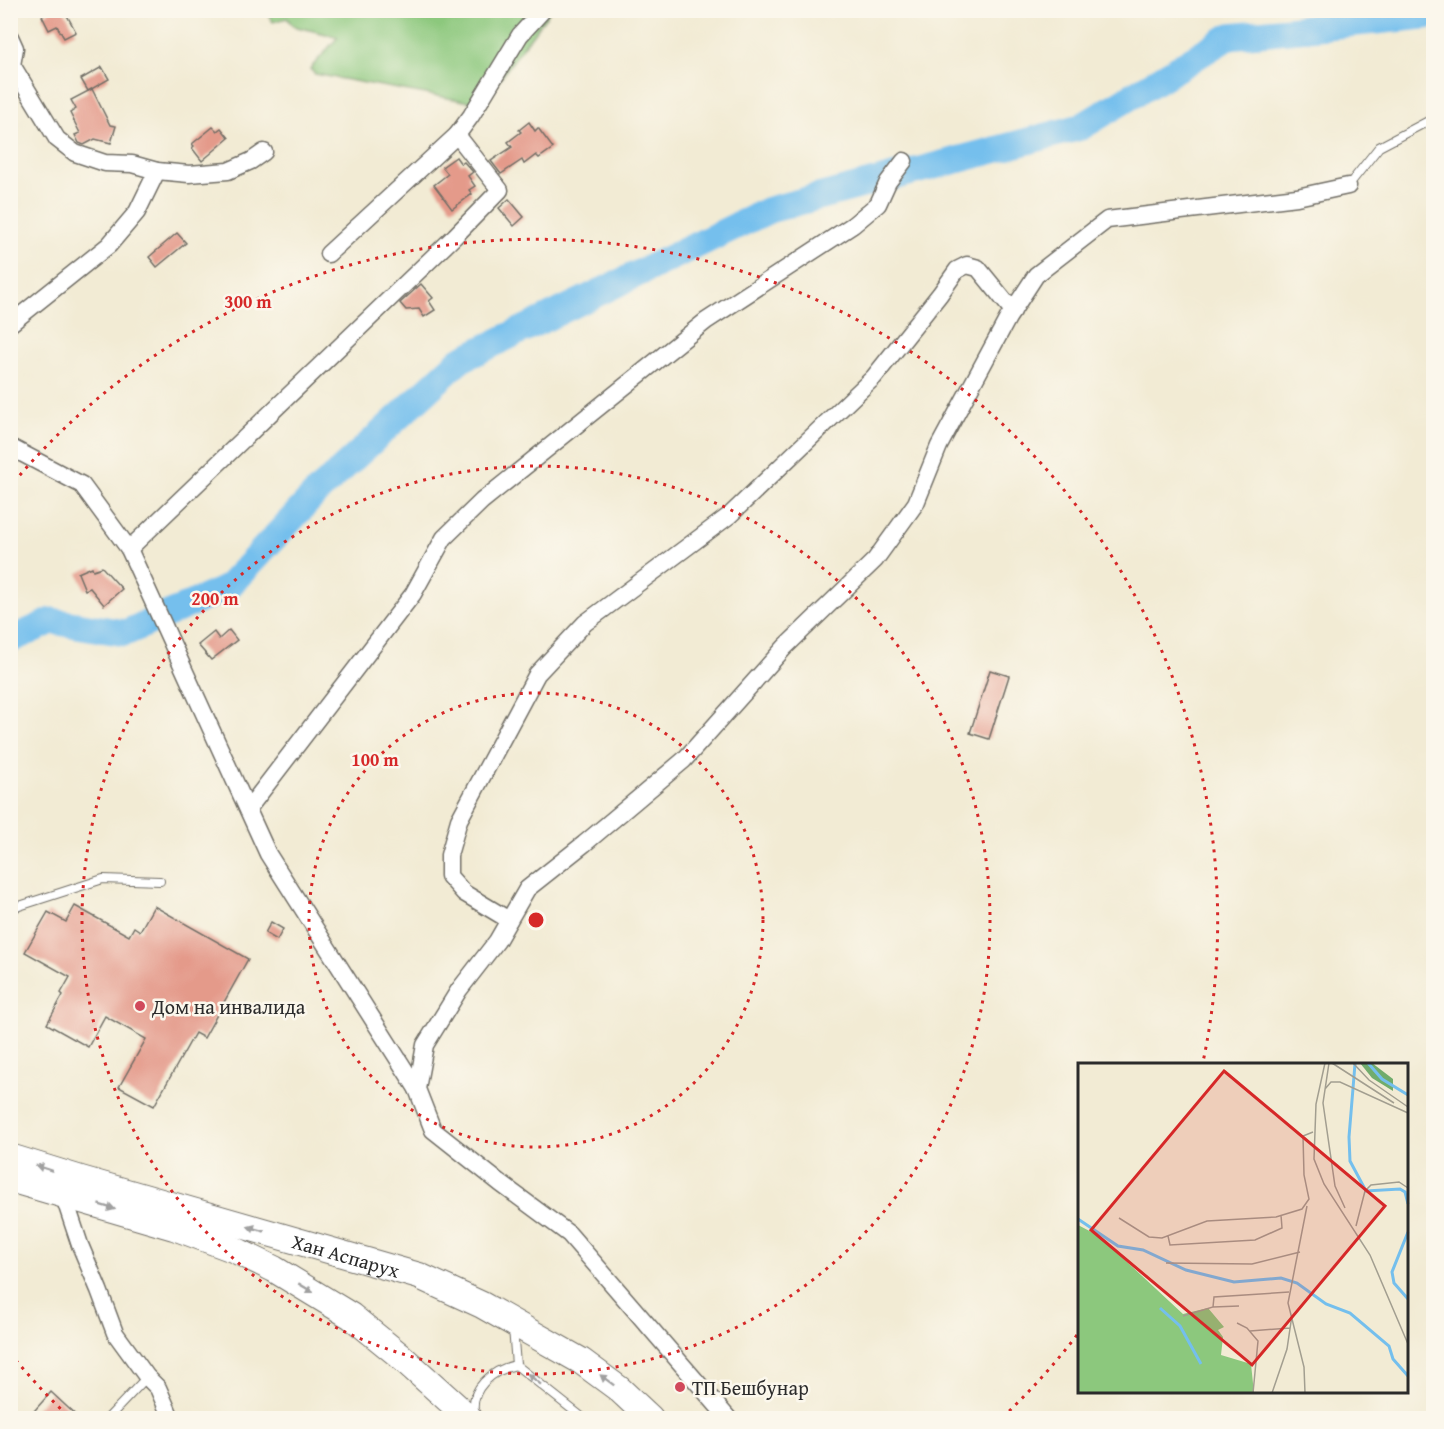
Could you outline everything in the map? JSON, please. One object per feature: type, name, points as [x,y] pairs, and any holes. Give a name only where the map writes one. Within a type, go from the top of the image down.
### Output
[{"type":"main road","name":"Хан Аспарух","points":[[10,1157],[454,1288],[482,1305],[518,1320],[545,1340],[581,1361],[610,1382],[650,1419]]},
{"type":"main road","name":"Хан Аспарух","points":[[10,1179],[174,1227],[274,1269],[351,1316],[399,1355],[469,1419]]},
{"type":"street","points":[[328,254],[457,135],[520,35],[543,10]]},
{"type":"street","points":[[10,37],[15,48],[12,65],[57,140],[75,153],[105,163],[132,164],[157,171],[189,174],[228,171],[251,161],[264,152]]},
{"type":"street","points":[[129,549],[500,190],[457,135]]},
{"type":"street","points":[[248,809],[413,594],[444,538],[452,530],[482,501],[706,321],[853,225],[878,204],[888,182],[904,161]]},
{"type":"street","points":[[10,324],[109,244],[137,212],[157,171]]},
{"type":"street","points":[[417,1089],[424,1045],[459,990],[497,941],[527,890],[684,760],[785,647],[875,560],[916,503],[939,446],[1013,311],[1036,275],[1107,220],[1297,196],[1348,186]]},
{"type":"street","points":[[509,920],[464,893],[449,876],[449,855],[459,820],[537,674],[585,623],[730,514],[865,385],[957,270],[967,265],[978,268],[1013,311]]},
{"type":"street","points":[[10,447],[82,485],[129,549],[268,854],[417,1089],[433,1130],[569,1234],[728,1419]]},
{"type":"street","points":[[63,1194],[114,1333],[158,1388],[170,1417]]},
{"type":"lane","points":[[1348,186],[1379,147],[1434,118]]},
{"type":"lane","points":[[10,909],[103,879],[160,881]]},
{"type":"lane","points":[[516,1365],[518,1320]]},
{"type":"lane","points":[[476,1419],[473,1407],[484,1381],[499,1370],[516,1365]]},
{"type":"lane","points":[[516,1365],[583,1419]]},
{"type":"lane","points":[[108,1419],[147,1377]]},
{"type":"green space","points":[[266,11],[550,11],[481,104],[315,74],[310,69],[338,37],[293,26],[287,18],[273,22]]},
{"type":"building","points":[[52,10],[64,10],[76,32],[64,38],[57,26],[49,30],[42,16]]},
{"type":"building","points":[[102,67],[109,79],[88,91],[81,79]]},
{"type":"building","points":[[92,89],[110,125],[116,126],[111,143],[95,139],[84,145],[79,143],[75,135],[80,133],[70,113],[76,109],[71,100]]},
{"type":"building","points":[[529,122],[535,131],[538,128],[553,148],[539,158],[536,155],[524,164],[522,160],[501,174],[491,161],[512,147],[508,142]]},
{"type":"building","points":[[213,127],[217,131],[221,128],[229,138],[202,161],[192,148],[194,146],[192,144]]},
{"type":"building","points":[[456,157],[461,164],[464,162],[473,172],[468,176],[475,186],[469,190],[472,194],[452,209],[434,185],[448,174],[442,167]]},
{"type":"building","points":[[509,199],[524,217],[514,226],[499,208]]},
{"type":"building","points":[[177,233],[186,243],[157,267],[149,257]]},
{"type":"building","points":[[421,284],[433,298],[429,301],[435,310],[424,317],[419,309],[406,310],[400,303]]},
{"type":"building","points":[[92,567],[93,570],[102,567],[122,589],[104,605],[90,588],[85,590],[78,573]]},
{"type":"building","points":[[229,630],[237,640],[211,660],[198,645],[214,632],[219,639]]},
{"type":"building","points":[[990,670],[1009,676],[989,739],[970,733]]},
{"type":"building","name":"Дом на инвалида","points":[[75,906],[129,936],[134,927],[140,931],[154,906],[248,959],[204,1038],[195,1033],[154,1106],[119,1087],[146,1039],[105,1016],[88,1047],[47,1024],[70,977],[25,952],[48,912],[66,922]]},
{"type":"building","points":[[271,922],[283,929],[277,940],[265,933]]},
{"type":"building","points":[[51,1392],[80,1419],[27,1419]]},
{"type":"waterway","points":[[10,640],[52,621],[125,633],[227,588],[315,494],[460,360],[769,210],[1081,127],[1230,36],[1434,15]]},
{"type":"place","name":"Дом на инвалида","points":[[140,1006]]},
{"type":"place","name":"ТП Бешбунар","points":[[680,1387]]}]
